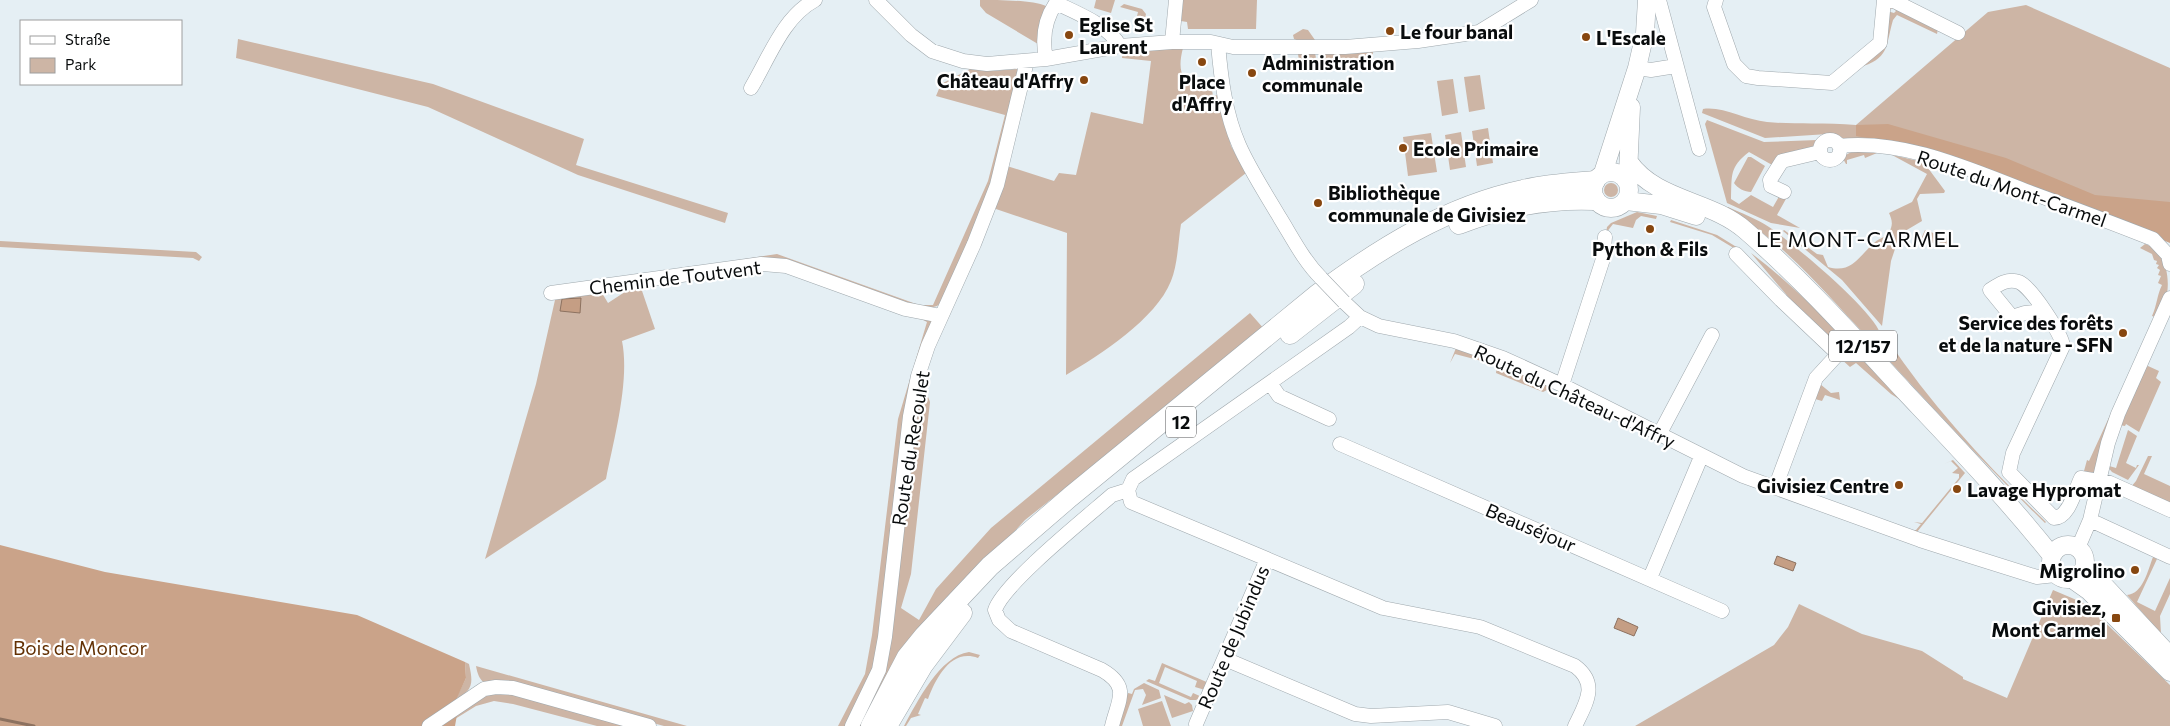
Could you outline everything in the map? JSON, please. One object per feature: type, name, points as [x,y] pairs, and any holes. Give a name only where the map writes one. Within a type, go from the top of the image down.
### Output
[{"type":"highway","name":"12","points":[[871,726],[907,657],[934,625],[990,566],[1064,502],[1318,294],[1400,238],[1466,207],[1525,189],[1598,185]]},
{"type":"highway","name":"12","points":[[887,726],[910,684],[949,629],[1006,567],[1096,491],[1358,281],[1422,241],[1470,220],[1504,209],[1540,202],[1598,185]]},
{"type":"main road","points":[[1598,185],[1624,105],[1632,87],[1644,33],[1647,0]]},
{"type":"main road","points":[[1632,87],[1627,189],[1688,202]]},
{"type":"main road","points":[[1629,162],[1647,182],[1688,202]]},
{"type":"main road","name":"12/157","points":[[1627,189],[1617,208],[1600,205],[1598,185],[1610,172],[1618,173],[1627,189],[1660,205],[1695,215],[1731,232],[1778,259]]},
{"type":"main road","name":"12/157","points":[[1688,202],[1734,222],[1778,259],[1826,306],[1998,492],[2064,550],[2084,556],[2085,565],[2170,656]]},
{"type":"main road","points":[[2064,550],[2051,566],[2064,577],[2090,591],[2170,672]]},
{"type":"main road","points":[[2064,577],[2082,571],[2085,565]]},
{"type":"street","points":[[751,88],[787,23],[804,6],[815,0]]},
{"type":"street","points":[[868,0],[876,0],[911,35],[932,50],[963,62],[987,64],[1046,59],[1120,46],[1172,42],[1218,44],[1233,47],[1345,48],[1435,39],[1479,32],[1531,0]]},
{"type":"street","points":[[1172,42],[1176,0]]},
{"type":"street","points":[[1659,0],[1699,149]]},
{"type":"street","points":[[1716,0],[1714,8],[1722,34],[1738,70],[1746,76],[1832,83],[1880,43],[1884,0]]},
{"type":"street","points":[[1892,0],[1958,33]]},
{"type":"street","points":[[1046,59],[1044,38],[1048,17],[1056,2],[1093,22],[1116,40],[1120,46]]},
{"type":"street","name":"Route du Château-d'Affry","points":[[1218,44],[1222,85],[1239,144],[1253,172],[1297,246],[1321,278],[1360,317],[1379,326],[1434,336],[1474,347],[1562,385],[1701,457],[1775,488],[1920,540],[2037,577],[2064,577]]},
{"type":"street","name":"Route du Recoulet","points":[[852,726],[879,670],[885,637],[910,416],[918,376],[940,316],[974,244],[997,185],[1027,61]]},
{"type":"street","points":[[1637,68],[1651,70],[1676,66]]},
{"type":"street","name":"Route du Mont-Carmel","points":[[1784,192],[1771,186],[1770,180],[1782,161],[1820,152],[1821,145],[1825,141],[1834,142],[1838,146],[1863,144],[1878,146],[1925,156],[1972,170],[2153,239],[2168,255],[2170,264]]},
{"type":"street","points":[[1562,385],[1604,258],[1604,237]]},
{"type":"street","points":[[1736,254],[1838,354],[1816,378],[1775,488]]},
{"type":"street","name":"Chemin de Toutvent","points":[[551,293],[761,264],[786,266],[906,309],[940,316]]},
{"type":"street","points":[[2064,550],[2090,520],[2108,443],[2118,414],[2170,298]]},
{"type":"street","points":[[2043,311],[2062,340],[2063,346],[2013,453],[2009,472],[2054,518],[2059,518],[2064,514],[2081,478],[2126,489],[2170,510]]},
{"type":"street","points":[[1112,726],[1120,698],[1120,686],[1112,676],[1011,631],[1002,625],[995,610],[1007,592],[1034,564],[1112,495],[1128,490],[1133,479],[1349,327],[1360,317]]},
{"type":"street","points":[[1659,435],[1712,335]]},
{"type":"street","points":[[1270,383],[1279,396],[1330,419]]},
{"type":"street","name":"Beauséjour","points":[[1340,444],[1722,611]]},
{"type":"street","points":[[1650,578],[1701,457]]},
{"type":"street","name":"Route de Jubindus","points":[[1128,490],[1131,502],[1267,559],[1196,724]]},
{"type":"street","points":[[2090,520],[2170,557]]},
{"type":"street","points":[[1267,559],[1383,608],[1480,626],[1574,666],[1584,673],[1589,682],[1589,690],[1575,726]]},
{"type":"street","points":[[1225,659],[1355,714],[1408,720],[1448,712],[1495,726]]},
{"type":"street","points":[[429,726],[478,692],[496,687],[512,688],[649,726]]},
{"type":"green space","points":[[980,0],[1024,1],[1046,6],[1041,42],[1038,44],[986,13],[980,6]]},
{"type":"green space","points":[[1096,0],[1115,0],[1111,13],[1094,8]]},
{"type":"green space","points":[[1183,0],[1257,0],[1256,29],[1188,29],[1187,22],[1181,21]]},
{"type":"green space","points":[[1124,4],[1142,9],[1146,14],[1142,31],[1136,32],[1134,29],[1138,12],[1120,7]]},
{"type":"green space","points":[[2026,5],[2170,68],[2170,220],[1874,140],[1846,139],[1828,134],[1765,138],[1702,113],[1703,109],[1718,109],[1767,122],[1856,125],[1988,12]]},
{"type":"green space","points":[[1892,6],[1938,29],[1937,34],[1897,15],[1893,20],[1887,45],[1881,56],[1858,68],[1879,50],[1887,11],[1894,13],[1896,11],[1893,8],[1889,10],[1889,7]]},
{"type":"green space","points":[[1303,29],[1308,30],[1315,40],[1299,41],[1294,39],[1293,35]]},
{"type":"green space","points":[[238,39],[433,84],[584,139],[576,165],[728,213],[725,223],[578,175],[428,107],[236,58]]},
{"type":"green space","points":[[1183,48],[1181,67],[1184,78],[1200,88],[1201,91],[1212,90],[1213,96],[1218,95],[1231,146],[1246,173],[1181,224],[1171,281],[1164,295],[1153,309],[1126,335],[1066,375],[1067,233],[993,208],[1007,166],[1054,181],[1059,173],[1076,175],[1091,112],[1143,124],[1151,61],[1122,58],[1123,51]]},
{"type":"green space","points":[[1373,51],[1371,60],[1329,62],[1325,58],[1325,54]]},
{"type":"green space","points":[[1315,53],[1316,58],[1312,61],[1300,64],[1269,63],[1299,60],[1298,54]]},
{"type":"green space","points":[[970,69],[990,71],[1017,69],[1020,72],[986,203],[942,302],[937,306],[923,310],[787,264],[727,266],[725,262],[777,254],[919,305],[933,305],[988,181],[1005,115],[936,96],[941,84]]},
{"type":"green space","points":[[1480,75],[1485,109],[1469,112],[1464,77]]},
{"type":"green space","points":[[1453,79],[1458,113],[1442,116],[1437,81]]},
{"type":"green space","points":[[1707,120],[1764,142],[1817,140],[1813,150],[1774,166],[1749,152],[1738,162],[1733,172],[1731,199],[1739,204],[1751,195],[1773,207],[1781,193],[1787,197],[1777,215],[1800,228],[1771,223],[1727,203],[1705,124]]},
{"type":"green space","points":[[1888,124],[2006,158],[2095,195],[2170,202],[2170,243],[1981,167],[1921,148],[1856,136],[1856,125]]},
{"type":"green space","points":[[1488,128],[1493,163],[1477,166],[1472,131]]},
{"type":"green space","points":[[1461,132],[1466,167],[1450,170],[1445,135]]},
{"type":"green space","points":[[1431,133],[1437,172],[1408,176],[1403,137]]},
{"type":"green space","points":[[1855,150],[1855,152],[1877,153],[1865,158],[1864,155],[1847,160],[1846,164],[1842,157]]},
{"type":"green space","points":[[1892,155],[1941,166],[1931,166],[1928,168],[1945,191],[1944,193],[1920,194],[1917,199],[1922,221],[1900,234],[1891,261],[1882,326],[1842,280],[1783,231],[1817,254],[1823,255],[1828,267],[1836,269],[1849,266],[1876,241],[1888,234],[1892,224],[1889,213],[1912,202],[1927,174]]},
{"type":"green space","points":[[1748,157],[1765,166],[1751,192],[1737,187],[1734,183]]},
{"type":"green space","points":[[1608,183],[1614,183],[1618,190],[1614,197],[1608,197],[1604,193],[1604,187]]},
{"type":"green space","points":[[1728,207],[1769,227],[1813,262],[1851,296],[1866,312],[1877,327],[1881,337],[1887,339],[1942,412],[1982,458],[2046,522],[2045,523],[1977,454],[1801,267],[1765,235],[1726,209]]},
{"type":"green space","points":[[1637,212],[1657,216],[1656,219],[1641,216],[1636,220],[1633,228],[1613,224],[1606,233],[1607,227],[1611,223]]},
{"type":"green space","points":[[1671,220],[1717,235],[1743,251],[1776,289],[1737,250],[1712,235],[1670,222]]},
{"type":"green space","points":[[1925,230],[1953,240],[1950,249],[1921,239]]},
{"type":"green space","points":[[0,241],[196,252],[202,257],[199,261],[193,258],[0,247]]},
{"type":"green space","points":[[2145,244],[2157,252],[2165,264],[2168,279],[2167,294],[2095,472],[2087,474],[2084,471],[2087,460],[2089,461],[2155,317],[2152,316],[2162,285],[2158,283],[2161,276],[2158,275],[2160,270],[2157,268],[2159,265],[2156,264],[2157,261],[2154,260],[2152,254],[2140,248]]},
{"type":"green space","points":[[1751,253],[1811,305],[1902,401],[1891,394],[1856,363],[1850,367],[1840,358]]},
{"type":"green space","points":[[640,285],[655,329],[622,341],[624,357],[623,391],[606,479],[485,559],[536,384],[555,300],[559,297],[602,293],[608,303],[634,286]]},
{"type":"green space","points":[[904,310],[932,319],[933,324],[924,343],[874,669],[847,726],[838,726],[865,674],[872,635],[898,419],[927,322]]},
{"type":"green space","points":[[1250,313],[1265,330],[1025,520],[904,650],[861,726],[857,726],[888,641],[922,381],[930,402],[911,574],[901,608],[919,620],[936,589],[991,528]]},
{"type":"green space","points":[[1456,348],[1473,351],[1549,386],[1549,389],[1543,392],[1496,373],[1497,365],[1455,354],[1450,363]]},
{"type":"green space","points":[[2148,366],[2159,371],[2156,378],[2161,382],[2139,432],[2126,424],[2125,426],[2119,425],[2144,368]]},
{"type":"green space","points":[[1820,384],[1831,393],[1839,392],[1840,400],[1825,395],[1822,401],[1815,399]]},
{"type":"green space","points":[[2128,430],[2137,436],[2126,463],[2136,468],[2139,465],[2128,480],[2112,472],[2106,465],[2116,468]]},
{"type":"green space","points":[[2148,456],[2152,456],[2144,474],[2170,486],[2170,506],[2130,488],[2136,481]]},
{"type":"green space","points":[[1953,460],[1965,473],[1917,532],[1911,530],[1916,530],[1921,524],[1914,522],[1922,523],[1959,478],[1959,474],[1952,473],[1958,468],[1951,461],[1944,464]]},
{"type":"green space","name":"Bois de Moncor","points":[[0,545],[105,572],[357,615],[465,662],[466,678],[455,702],[458,709],[455,726],[0,726]]},
{"type":"green space","points":[[2153,557],[2157,559],[2137,602],[2155,611],[2170,578],[2170,594],[2160,616],[2161,634],[2127,595],[2133,594],[2141,586]]},
{"type":"green space","points":[[2053,590],[2086,604],[2170,685],[2170,726],[1635,726],[1774,645],[1788,627],[1799,604],[1862,634],[1922,651],[1963,677],[1963,679],[2007,698]]},
{"type":"green space","points":[[969,652],[980,655],[978,658],[968,656],[952,661],[940,674],[928,699],[925,698],[918,714],[921,715],[911,718],[906,726],[904,726],[930,682],[939,671],[958,655]]},
{"type":"green space","points":[[465,662],[469,664],[470,687],[465,694],[454,702],[466,678]]},
{"type":"green space","points":[[1162,663],[1209,683],[1205,690],[1195,687],[1197,681],[1165,667],[1159,683],[1191,697],[1193,693],[1202,697],[1190,700],[1146,681],[1149,679],[1155,681]]},
{"type":"green space","points":[[476,666],[687,726],[664,726],[513,685],[484,683],[478,674]]},
{"type":"green space","points":[[1144,683],[1159,690],[1161,698],[1142,705],[1146,695],[1143,689],[1135,690],[1122,726],[1118,726],[1128,693],[1132,694],[1134,689]]},
{"type":"green space","points":[[498,692],[515,694],[632,726],[597,726],[513,704],[494,701],[476,706],[455,719],[458,708],[479,697]]},
{"type":"green space","points":[[1164,695],[1185,704],[1189,702],[1192,705],[1193,711],[1172,718]]},
{"type":"green space","points":[[1162,701],[1171,726],[1143,726],[1138,709]]},
{"type":"shaded area","points":[[581,298],[580,313],[560,311],[562,299]]},
{"type":"shaded area","points":[[1777,556],[1796,563],[1793,571],[1774,564]]},
{"type":"shaded area","points":[[1618,618],[1638,627],[1634,636],[1614,628]]},
{"type":"waterway","points":[[0,719],[34,726]]},
{"type":"place","name":"Le four banal","points":[[1390,31]]},
{"type":"place","name":"Eglise St Laurent","points":[[1069,35]]},
{"type":"place","name":"L'Escale","points":[[1586,37]]},
{"type":"place","name":"Place d'Affry","points":[[1202,62]]},
{"type":"place","name":"Administration communale","points":[[1252,73]]},
{"type":"place","name":"Château d'Affry","points":[[1084,80]]},
{"type":"place","name":"Ecole Primaire","points":[[1403,148]]},
{"type":"place","name":"Bibliothèque communale de Givisiez","points":[[1318,203]]},
{"type":"place","name":"Python & Fils","points":[[1650,229]]},
{"type":"place","name":"Service des forêts et de la nature - SFN","points":[[2123,333]]},
{"type":"place","name":"Givisiez Centre","points":[[1899,485]]},
{"type":"place","name":"Lavage Hypromat","points":[[1957,489]]},
{"type":"place","name":"Migrolino","points":[[2135,570]]},
{"type":"place","name":"Givisiez, Mont Carmel","points":[[2116,618]]},
{"type":"district","name":"LE MONT-CARMEL","points":[[1858,238]]}]
